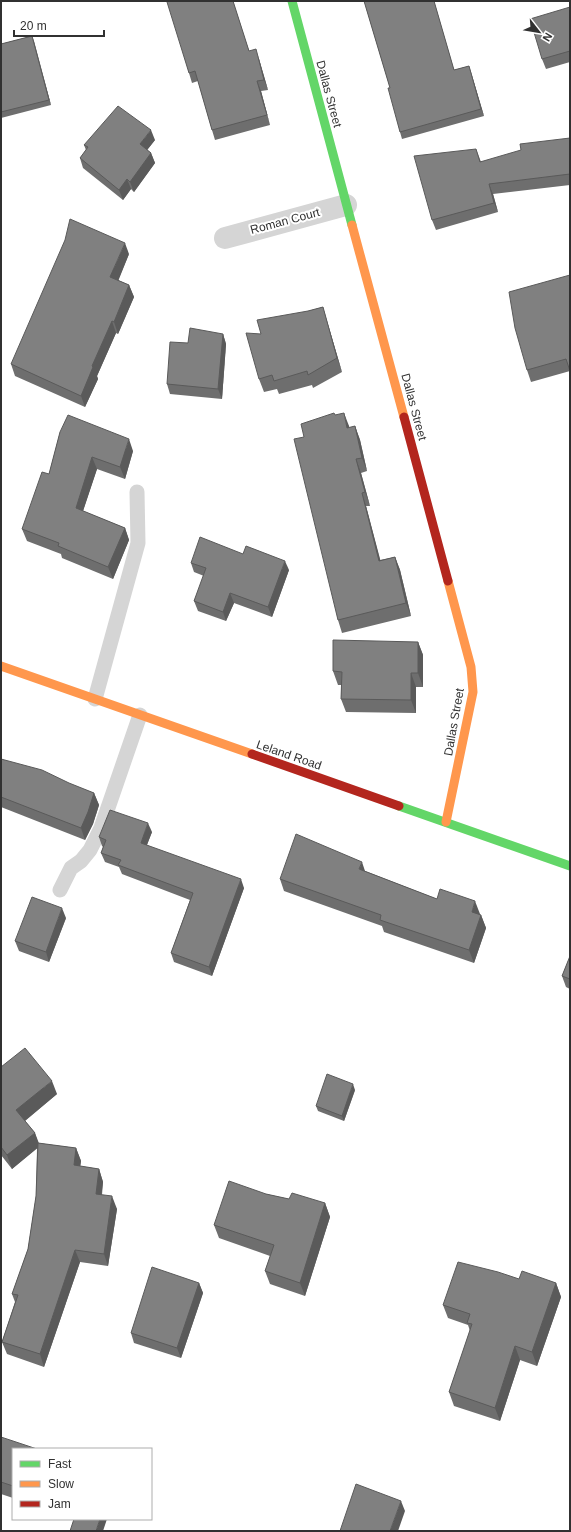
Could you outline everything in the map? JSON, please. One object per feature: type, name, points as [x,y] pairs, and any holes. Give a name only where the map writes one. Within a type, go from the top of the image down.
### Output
[{"type":"street","name":"Dallas Street","points":[[292,1],[471,667],[473,692],[446,822]]},
{"type":"street","name":"Roman Court","points":[[225,238],[346,205]]},
{"type":"street","name":"Leland Road","points":[[1,666],[570,866]]},
{"type":"lane","points":[[96,699],[138,543],[137,492]]},
{"type":"lane","points":[[60,890],[71,868],[81,861],[90,850],[101,828],[140,715]]},
{"type":"building","points":[[233,1],[249,51],[256,49],[264,80],[257,81],[267,115],[212,130],[195,71],[189,73],[167,2]]},
{"type":"building","points":[[364,1],[434,1],[454,70],[469,66],[481,109],[400,132],[388,88],[390,88]]},
{"type":"building","points":[[570,7],[570,51],[542,59],[530,19]]},
{"type":"building","points":[[32,36],[49,100],[1,112],[1,44]]},
{"type":"building","points":[[118,106],[151,130],[140,144],[151,153],[130,182],[127,179],[119,190],[80,158],[88,147],[84,145]]},
{"type":"building","points":[[570,138],[570,174],[489,184],[494,203],[432,220],[414,156],[476,149],[480,162],[521,150],[520,144]]},
{"type":"building","points":[[70,219],[125,243],[110,277],[129,285],[114,322],[112,321],[92,366],[93,367],[81,396],[11,364],[65,240]]},
{"type":"building","points":[[570,275],[570,371],[566,359],[527,370],[515,328],[509,292]]},
{"type":"building","points":[[323,307],[337,358],[308,375],[307,371],[274,381],[272,375],[259,379],[246,333],[261,334],[257,320]]},
{"type":"building","points":[[190,328],[223,334],[218,389],[167,384],[170,342],[188,343]]},
{"type":"building","points":[[334,413],[335,415],[344,413],[347,428],[355,426],[362,458],[356,459],[365,492],[362,493],[379,561],[395,557],[406,603],[338,620],[294,439],[304,437],[301,424]]},
{"type":"building","points":[[68,415],[129,439],[120,467],[92,457],[76,508],[125,528],[108,567],[58,546],[59,543],[22,529],[42,472],[49,474],[60,432]]},
{"type":"building","points":[[200,537],[243,554],[246,546],[285,561],[268,607],[230,593],[223,612],[194,601],[206,568],[191,563]]},
{"type":"building","points":[[333,640],[418,642],[418,673],[411,673],[411,700],[341,699],[342,672],[333,671]]},
{"type":"building","points":[[1,759],[42,770],[94,793],[81,828],[1,797]]},
{"type":"building","points":[[110,810],[148,823],[141,843],[241,879],[209,967],[171,953],[193,893],[118,865],[121,860],[101,853],[106,840],[99,837]]},
{"type":"building","points":[[296,834],[362,862],[359,869],[437,899],[440,889],[475,901],[472,912],[481,915],[469,950],[380,920],[381,915],[280,879]]},
{"type":"building","points":[[32,897],[62,908],[46,952],[15,941]]},
{"type":"building","points":[[570,956],[570,979],[562,976]]},
{"type":"building","points":[[25,1048],[52,1081],[16,1110],[35,1133],[7,1155],[1,1147],[1,1067]]},
{"type":"building","points":[[327,1074],[353,1084],[342,1116],[316,1106]]},
{"type":"building","points":[[38,1143],[76,1148],[74,1165],[99,1169],[96,1194],[112,1196],[104,1254],[75,1250],[40,1354],[2,1342],[18,1295],[12,1294],[28,1249],[36,1196]]},
{"type":"building","points":[[229,1181],[266,1194],[289,1199],[292,1193],[325,1203],[300,1283],[265,1271],[274,1245],[214,1225]]},
{"type":"building","points":[[458,1262],[519,1279],[522,1271],[556,1283],[532,1352],[515,1346],[495,1408],[449,1392],[472,1324],[467,1323],[470,1314],[443,1305]]},
{"type":"building","points":[[152,1267],[199,1283],[177,1348],[131,1333]]},
{"type":"building","points":[[1,1437],[34,1448],[12,1448],[12,1486],[1,1482]]},
{"type":"building","points":[[356,1484],[401,1501],[390,1531],[340,1531]]},
{"type":"building","points":[[74,1520],[100,1520],[96,1531],[70,1531]]},
{"type":"traffic: fast","points":[[292,1],[352,225]]},
{"type":"traffic: fast","points":[[399,806],[570,866]]},
{"type":"traffic: slow","points":[[352,225],[404,417]]},
{"type":"traffic: slow","points":[[446,822],[473,692],[471,667],[448,581]]},
{"type":"traffic: slow","points":[[1,666],[252,754]]},
{"type":"traffic: jam","points":[[404,417],[448,581]]},
{"type":"traffic: jam","points":[[252,754],[399,806]]}]
